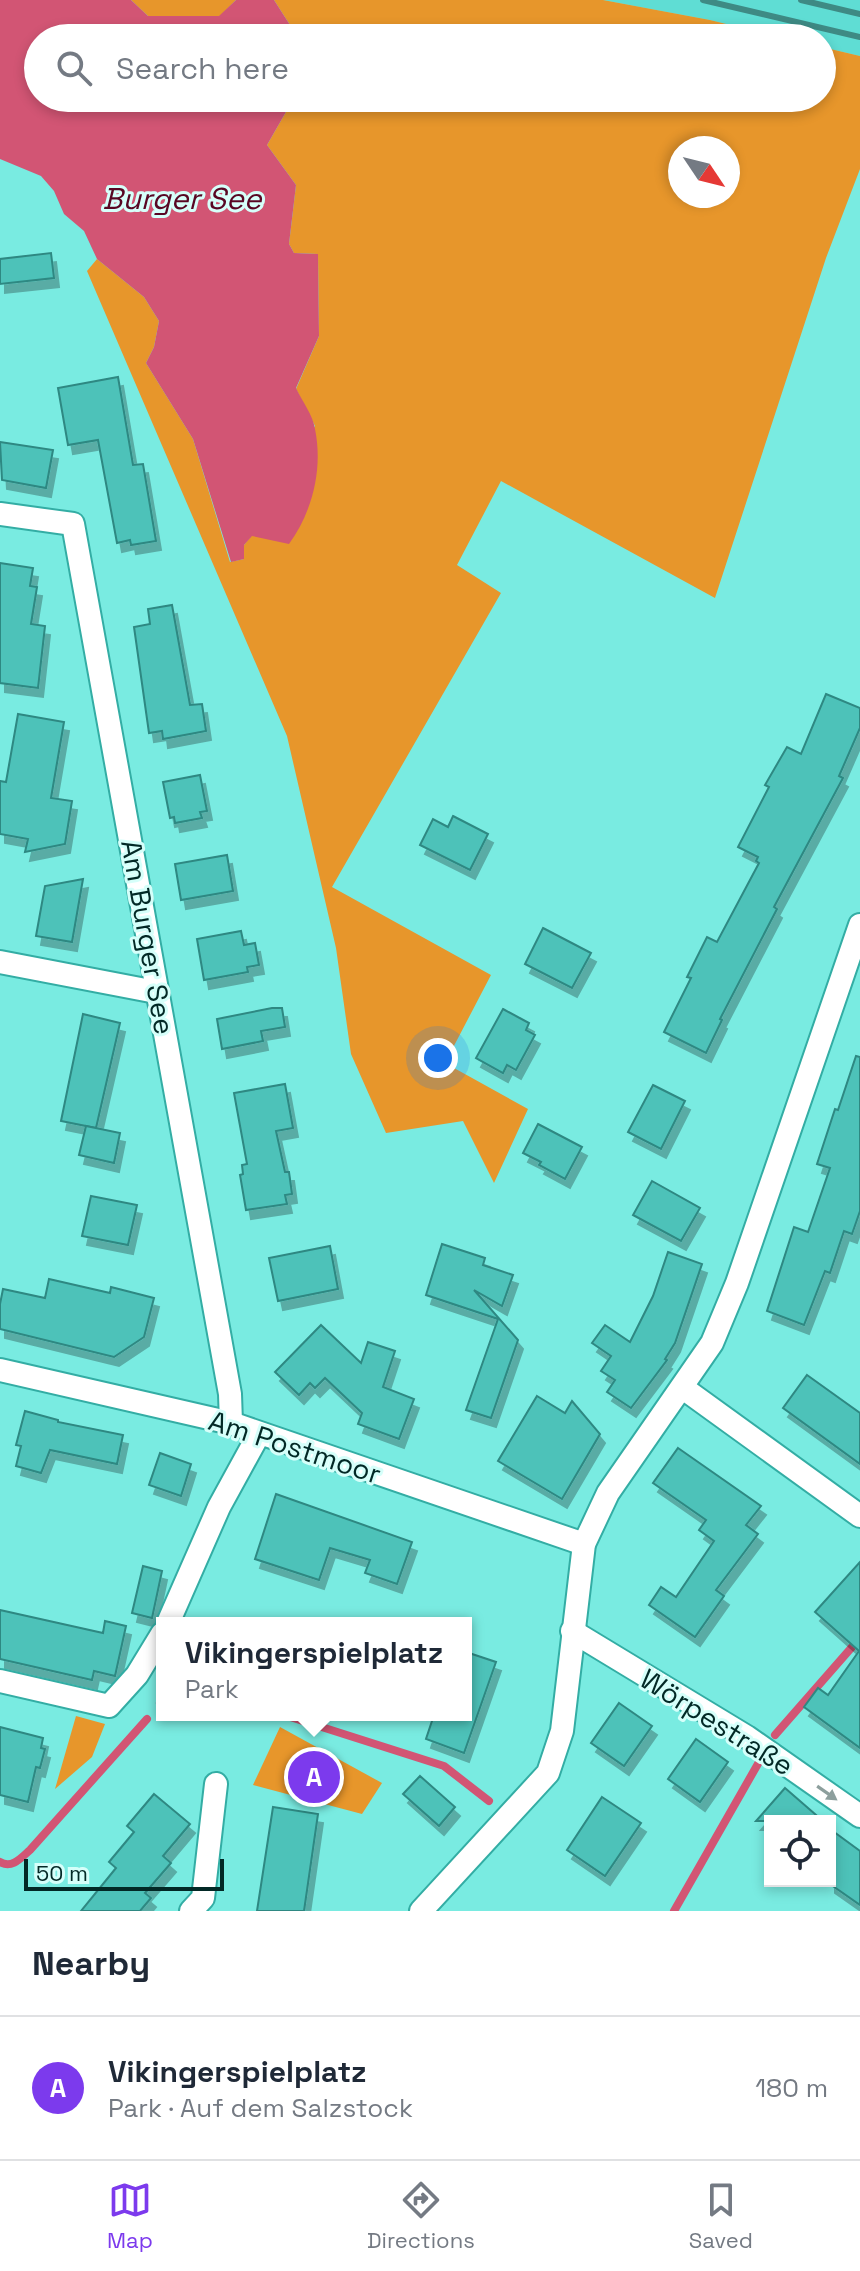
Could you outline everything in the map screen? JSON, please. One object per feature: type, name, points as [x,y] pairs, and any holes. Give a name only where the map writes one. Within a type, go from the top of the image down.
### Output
[{"type":"street","name":"Am Burger See","points":[[0,514],[73,524],[230,1394],[231,1423]]},
{"type":"street","points":[[421,1911],[548,1773],[562,1731],[584,1544],[608,1493],[712,1343],[737,1283],[860,925]]},
{"type":"street","points":[[0,962],[156,992]]},
{"type":"street","name":"Am Postmoor","points":[[0,1370],[231,1423],[584,1544]]},
{"type":"street","points":[[683,1388],[860,1516]]},
{"type":"street","points":[[171,1617],[219,1507],[259,1434]]},
{"type":"street","name":"Wörpestraße","points":[[572,1631],[747,1737],[860,1816]]},
{"type":"street","points":[[0,1681],[109,1706],[137,1675],[156,1644]]},
{"type":"street","points":[[191,1911],[203,1898],[216,1784]]},
{"type":"shaded area","points":[[131,0],[236,0],[220,16],[148,16]]},
{"type":"shaded area","points":[[274,0],[603,0],[726,24],[289,24]]},
{"type":"shaded area","points":[[603,0],[860,0],[860,56],[836,50],[836,24],[726,24]]},
{"type":"shaded area","points":[[836,50],[860,56],[860,169],[826,258],[715,598],[501,481],[457,565],[501,593],[332,887],[491,975],[445,1063],[528,1109],[494,1183],[463,1121],[386,1133],[351,1054],[336,948],[287,736],[87,271],[97,259],[144,297],[159,321],[154,347],[146,363],[193,439],[230,562],[244,559],[244,545],[315,426],[296,389],[319,336],[318,254],[294,253],[289,244],[296,185],[267,145],[286,112],[836,112]]},
{"type":"shaded area","points":[[76,1716],[105,1724],[92,1757],[55,1789]]},
{"type":"shaded area","points":[[280,1727],[382,1783],[362,1814],[253,1785]]},
{"type":"water","name":"Burger See","points":[[0,0],[131,0],[148,16],[219,16],[236,0],[274,0],[289,24],[24,24],[24,112],[286,112],[267,145],[296,185],[289,244],[294,253],[318,254],[319,336],[296,388],[314,424],[317,474],[304,518],[289,544],[252,536],[244,545],[244,559],[231,562],[193,439],[146,363],[154,347],[159,321],[144,297],[97,259],[84,231],[64,214],[54,191],[41,176],[0,159]]},
{"type":"building","points":[[51,253],[54,278],[0,284],[0,259]]},
{"type":"building","points":[[118,377],[133,465],[143,464],[156,541],[131,545],[130,540],[117,543],[98,440],[68,445],[58,388]]},
{"type":"building","points":[[0,442],[53,450],[46,488],[2,480]]},
{"type":"building","points":[[0,563],[33,568],[30,586],[37,587],[31,624],[45,626],[38,688],[0,683]]},
{"type":"building","points":[[172,605],[190,705],[202,704],[206,731],[163,739],[162,731],[149,733],[134,627],[150,624],[148,609]]},
{"type":"building","points":[[826,694],[860,708],[860,728],[839,776],[843,778],[774,907],[777,909],[720,1019],[706,1053],[664,1032],[707,937],[717,942],[759,863],[756,861],[758,857],[738,847],[769,787],[765,785],[787,747],[801,754]]},
{"type":"building","points":[[18,714],[64,722],[51,798],[72,801],[65,844],[25,852],[28,839],[0,834],[0,781],[6,782]]},
{"type":"building","points":[[200,775],[207,811],[200,812],[202,818],[175,823],[174,817],[170,818],[163,782]]},
{"type":"building","points":[[453,816],[488,834],[470,870],[420,845],[433,819],[448,827]]},
{"type":"building","points":[[227,855],[233,891],[181,900],[175,864]]},
{"type":"building","points":[[83,879],[72,942],[36,936],[45,886]]},
{"type":"building","points":[[543,928],[591,953],[572,988],[525,964]]},
{"type":"building","points":[[241,931],[244,945],[255,943],[259,965],[247,967],[248,972],[204,980],[197,939]]},
{"type":"building","points":[[282,1008],[285,1027],[261,1031],[263,1041],[222,1049],[217,1019]]},
{"type":"building","points":[[503,1009],[529,1023],[526,1030],[535,1035],[516,1070],[507,1065],[503,1073],[476,1058]]},
{"type":"building","points":[[83,1014],[120,1023],[96,1128],[61,1121]]},
{"type":"building","points":[[856,1056],[860,1057],[860,1211],[852,1234],[844,1231],[830,1273],[825,1271],[804,1325],[767,1311],[794,1227],[808,1232],[830,1168],[817,1164]]},
{"type":"building","points":[[285,1084],[293,1128],[276,1131],[285,1172],[289,1172],[292,1194],[285,1195],[287,1204],[246,1210],[240,1175],[243,1174],[242,1165],[247,1164],[234,1093]]},
{"type":"building","points":[[653,1085],[685,1101],[661,1149],[628,1132]]},
{"type":"building","points":[[538,1124],[582,1147],[565,1179],[523,1153]]},
{"type":"building","points":[[86,1126],[120,1133],[114,1163],[79,1155]]},
{"type":"building","points":[[652,1181],[700,1208],[681,1241],[633,1215]]},
{"type":"building","points":[[91,1196],[137,1205],[128,1245],[82,1236]]},
{"type":"building","points":[[442,1244],[485,1258],[483,1265],[513,1275],[502,1306],[474,1290],[518,1340],[491,1418],[466,1410],[498,1319],[426,1295]]},
{"type":"building","points":[[330,1246],[338,1289],[278,1301],[269,1258]]},
{"type":"building","points":[[668,1252],[702,1264],[667,1360],[631,1408],[607,1392],[615,1380],[601,1371],[611,1356],[592,1343],[605,1325],[630,1342],[653,1296]]},
{"type":"building","points":[[49,1279],[110,1293],[111,1287],[154,1298],[144,1337],[114,1357],[0,1329],[3,1289],[45,1298]]},
{"type":"building","points":[[321,1325],[361,1363],[368,1342],[395,1351],[383,1387],[414,1399],[399,1439],[358,1424],[362,1413],[325,1378],[315,1388],[310,1383],[299,1395],[275,1372]]},
{"type":"building","points":[[807,1375],[860,1413],[860,1464],[783,1408]]},
{"type":"building","points":[[537,1396],[565,1413],[572,1401],[600,1434],[562,1499],[498,1461]]},
{"type":"building","points":[[25,1411],[58,1422],[123,1435],[117,1464],[50,1450],[41,1473],[16,1466],[21,1446],[16,1445]]},
{"type":"building","points":[[678,1448],[761,1506],[746,1525],[758,1534],[716,1590],[724,1596],[695,1637],[649,1605],[661,1587],[676,1597],[714,1541],[699,1530],[706,1520],[653,1483]]},
{"type":"building","points":[[160,1453],[191,1464],[181,1496],[149,1485]]},
{"type":"building","points":[[276,1494],[412,1542],[397,1584],[365,1573],[370,1560],[330,1548],[319,1580],[255,1559]]},
{"type":"building","points":[[860,1562],[860,1748],[804,1707],[818,1688],[828,1695],[859,1651],[815,1612]]},
{"type":"building","points":[[143,1566],[162,1571],[152,1618],[132,1613]]},
{"type":"building","points":[[0,1610],[103,1633],[105,1621],[126,1626],[115,1676],[94,1671],[92,1680],[0,1659]]},
{"type":"building","points":[[472,1654],[496,1662],[464,1753],[426,1739],[432,1721],[472,1721]]},
{"type":"building","points":[[619,1703],[652,1726],[624,1766],[591,1743]]},
{"type":"building","points":[[0,1727],[43,1738],[41,1748],[45,1749],[40,1768],[36,1767],[28,1802],[0,1795]]},
{"type":"building","points":[[696,1739],[728,1762],[700,1802],[668,1779]]},
{"type":"building","points":[[420,1776],[455,1807],[439,1826],[403,1794]]},
{"type":"building","points":[[785,1788],[816,1815],[764,1815],[764,1821],[756,1821]]},
{"type":"building","points":[[154,1794],[190,1824],[163,1856],[171,1863],[145,1893],[151,1898],[140,1911],[81,1911],[116,1868],[109,1862],[134,1832],[127,1826]]},
{"type":"building","points":[[602,1797],[641,1823],[605,1876],[567,1850]]},
{"type":"building","points":[[273,1807],[318,1814],[304,1911],[257,1911]]},
{"type":"building","points":[[836,1833],[860,1851],[860,1905],[834,1887]]},
{"type":"waterway","points":[[775,1735],[860,1638]]},
{"type":"waterway","points":[[0,1862],[12,1863],[30,1850],[147,1719]]},
{"type":"waterway","points":[[303,1721],[444,1766],[489,1801]]},
{"type":"waterway","points":[[674,1911],[759,1762]]},
{"type":"railway","points":[[703,0],[805,24]]},
{"type":"railway","points":[[801,0],[860,14]]},
{"type":"railway","points":[[836,31],[860,37]]},
{"type":"place","name":"Vikingerspielplatz","points":[[314,1777]]}]
